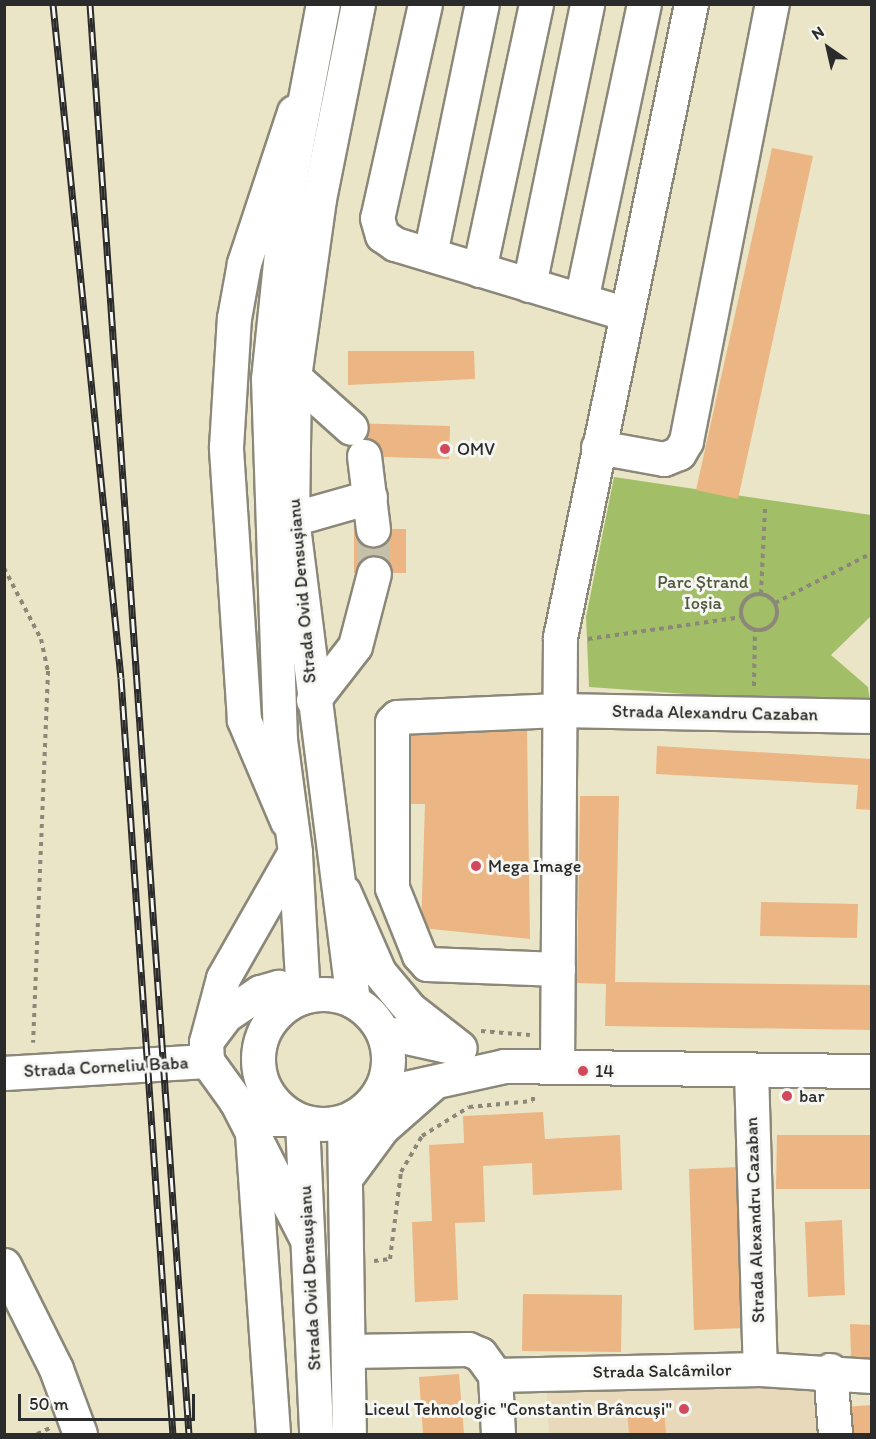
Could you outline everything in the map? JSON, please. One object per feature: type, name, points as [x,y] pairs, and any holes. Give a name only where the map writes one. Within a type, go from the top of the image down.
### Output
[{"type":"street","name":"Strada Ovid Densușianu","points":[[301,997],[295,844],[280,740],[268,379],[277,263],[308,77],[323,4]]},
{"type":"street","name":"Strada Ovid Densușianu","points":[[353,1001],[313,700],[292,519],[294,377],[319,199],[358,4]]},
{"type":"street","points":[[425,4],[377,218],[382,235],[395,244],[627,314]]},
{"type":"street","points":[[430,254],[482,4]]},
{"type":"street","points":[[479,270],[536,4]]},
{"type":"street","points":[[529,285],[587,4]]},
{"type":"street","points":[[581,300],[644,4]]},
{"type":"street","points":[[557,1067],[560,637],[691,4]]},
{"type":"street","points":[[597,455],[664,459],[679,453],[686,441],[772,4]]},
{"type":"street","name":"Strada Ovid Densușianu","points":[[295,844],[244,720],[226,447],[233,329],[244,263],[308,77]]},
{"type":"street","points":[[292,519],[372,513],[357,442],[294,377]]},
{"type":"street","points":[[313,700],[355,645],[374,573]]},
{"type":"street","name":"Strada Alexandru Cazaban","points":[[558,969],[427,964],[419,955],[392,888],[392,722],[404,715],[559,710],[872,716]]},
{"type":"street","points":[[295,844],[222,978],[206,1052],[236,1101],[312,1248]]},
{"type":"street","points":[[334,864],[379,972],[410,1009],[460,1048]]},
{"type":"street","points":[[206,1052],[226,1015],[260,992],[278,987],[301,997]]},
{"type":"street","points":[[299,1120],[270,1098],[258,1066],[258,1049],[271,1018],[301,997],[320,993],[353,1001],[383,1032],[388,1053],[378,1094]]},
{"type":"street","points":[[383,1032],[460,1048],[504,1066]]},
{"type":"street","name":"Strada Corneliu Baba","points":[[18,1072],[206,1052]]},
{"type":"street","points":[[236,1101],[268,1119],[344,1120],[378,1094],[443,1077],[504,1066],[872,1071]]},
{"type":"street","name":"Strada Alexandru Cazaban","points":[[751,1071],[760,1370]]},
{"type":"street","points":[[349,1173],[382,1128],[443,1077]]},
{"type":"street","name":"Strada Ovid Densușianu","points":[[299,1120],[312,1248],[316,1434]]},
{"type":"street","name":"Strada Ovid Densușianu","points":[[344,1120],[349,1173],[349,1434]]},
{"type":"street","points":[[252,1133],[273,1434]]},
{"type":"street","points":[[4,1265],[56,1370],[80,1434]]},
{"type":"street","points":[[267,1343],[314,1342]]},
{"type":"street","name":"Strada Ovid Densușianu","points":[[348,1351],[468,1349],[480,1354],[495,1375]]},
{"type":"street","points":[[830,1370],[835,1434]]},
{"type":"street","name":"Strada Salcâmilor","points":[[495,1375],[830,1370],[872,1376]]},
{"type":"street","points":[[495,1375],[498,1434]]},
{"type":"path","points":[[761,594],[765,508]]},
{"type":"path","points":[[775,603],[872,553]]},
{"type":"path","points":[[4,568],[41,639],[48,671],[18,1072]]},
{"type":"path","points":[[742,617],[746,600],[761,594]]},
{"type":"path","points":[[761,594],[775,603]]},
{"type":"path","points":[[755,629],[772,624],[775,603]]},
{"type":"path","points":[[560,637],[589,639],[742,617]]},
{"type":"path","points":[[742,617],[755,629],[754,713]]},
{"type":"shaded area","name":"Liceul Tehnologic \"Constantin Brâncuși\"","points":[[819,1375],[822,1434],[549,1434],[546,1384]]},
{"type":"green space","name":"Parc Ștrand Ioșia","points":[[614,477],[871,515],[871,616],[831,655],[868,687],[871,707],[589,687],[586,617]]},
{"type":"building","points":[[772,148],[813,156],[738,499],[696,490]]},
{"type":"building","points":[[348,351],[474,351],[475,379],[348,385]]},
{"type":"building","points":[[351,423],[450,426],[449,459],[350,456]]},
{"type":"building","points":[[354,529],[406,529],[406,573],[354,573]]},
{"type":"building","name":"Mega Image","points":[[527,730],[530,939],[421,928],[425,804],[406,804],[408,731]]},
{"type":"building","points":[[657,746],[872,759],[872,810],[856,809],[858,785],[656,774]]},
{"type":"building","points":[[580,796],[619,796],[615,982],[872,985],[872,1030],[605,1026],[606,984],[577,983]]},
{"type":"building","points":[[761,902],[858,904],[857,938],[760,936]]},
{"type":"building","points":[[543,1112],[545,1139],[620,1135],[622,1190],[533,1195],[532,1163],[483,1166],[485,1222],[455,1223],[458,1300],[415,1302],[412,1222],[432,1221],[429,1145],[464,1143],[463,1116]]},
{"type":"building","points":[[777,1135],[872,1135],[872,1189],[776,1189]]},
{"type":"building","points":[[740,1167],[745,1328],[694,1330],[689,1169]]},
{"type":"building","points":[[842,1220],[845,1295],[808,1297],[805,1222]]},
{"type":"building","points":[[523,1294],[622,1295],[621,1352],[522,1351]]},
{"type":"building","points":[[850,1324],[872,1325],[872,1358],[851,1358]]},
{"type":"building","points":[[459,1374],[464,1434],[423,1434],[419,1377]]},
{"type":"building","points":[[872,1405],[872,1434],[845,1434],[843,1407]]},
{"type":"building","points":[[664,1407],[666,1434],[629,1434],[627,1409]]},
{"type":"tunnel","points":[[373,529],[374,573]]},
{"type":"railway","points":[[53,4],[121,678],[173,1434]]},
{"type":"railway","points":[[90,4],[189,1434]]},
{"type":"place","name":"OMV","points":[[445,449]]},
{"type":"place","name":"Mega Image","points":[[476,866]]},
{"type":"place","name":"14","points":[[583,1071]]},
{"type":"place","name":"bar","points":[[787,1096]]},
{"type":"place","name":"Liceul Tehnologic \"Constantin Brâncuși\"","points":[[684,1409]]}]
